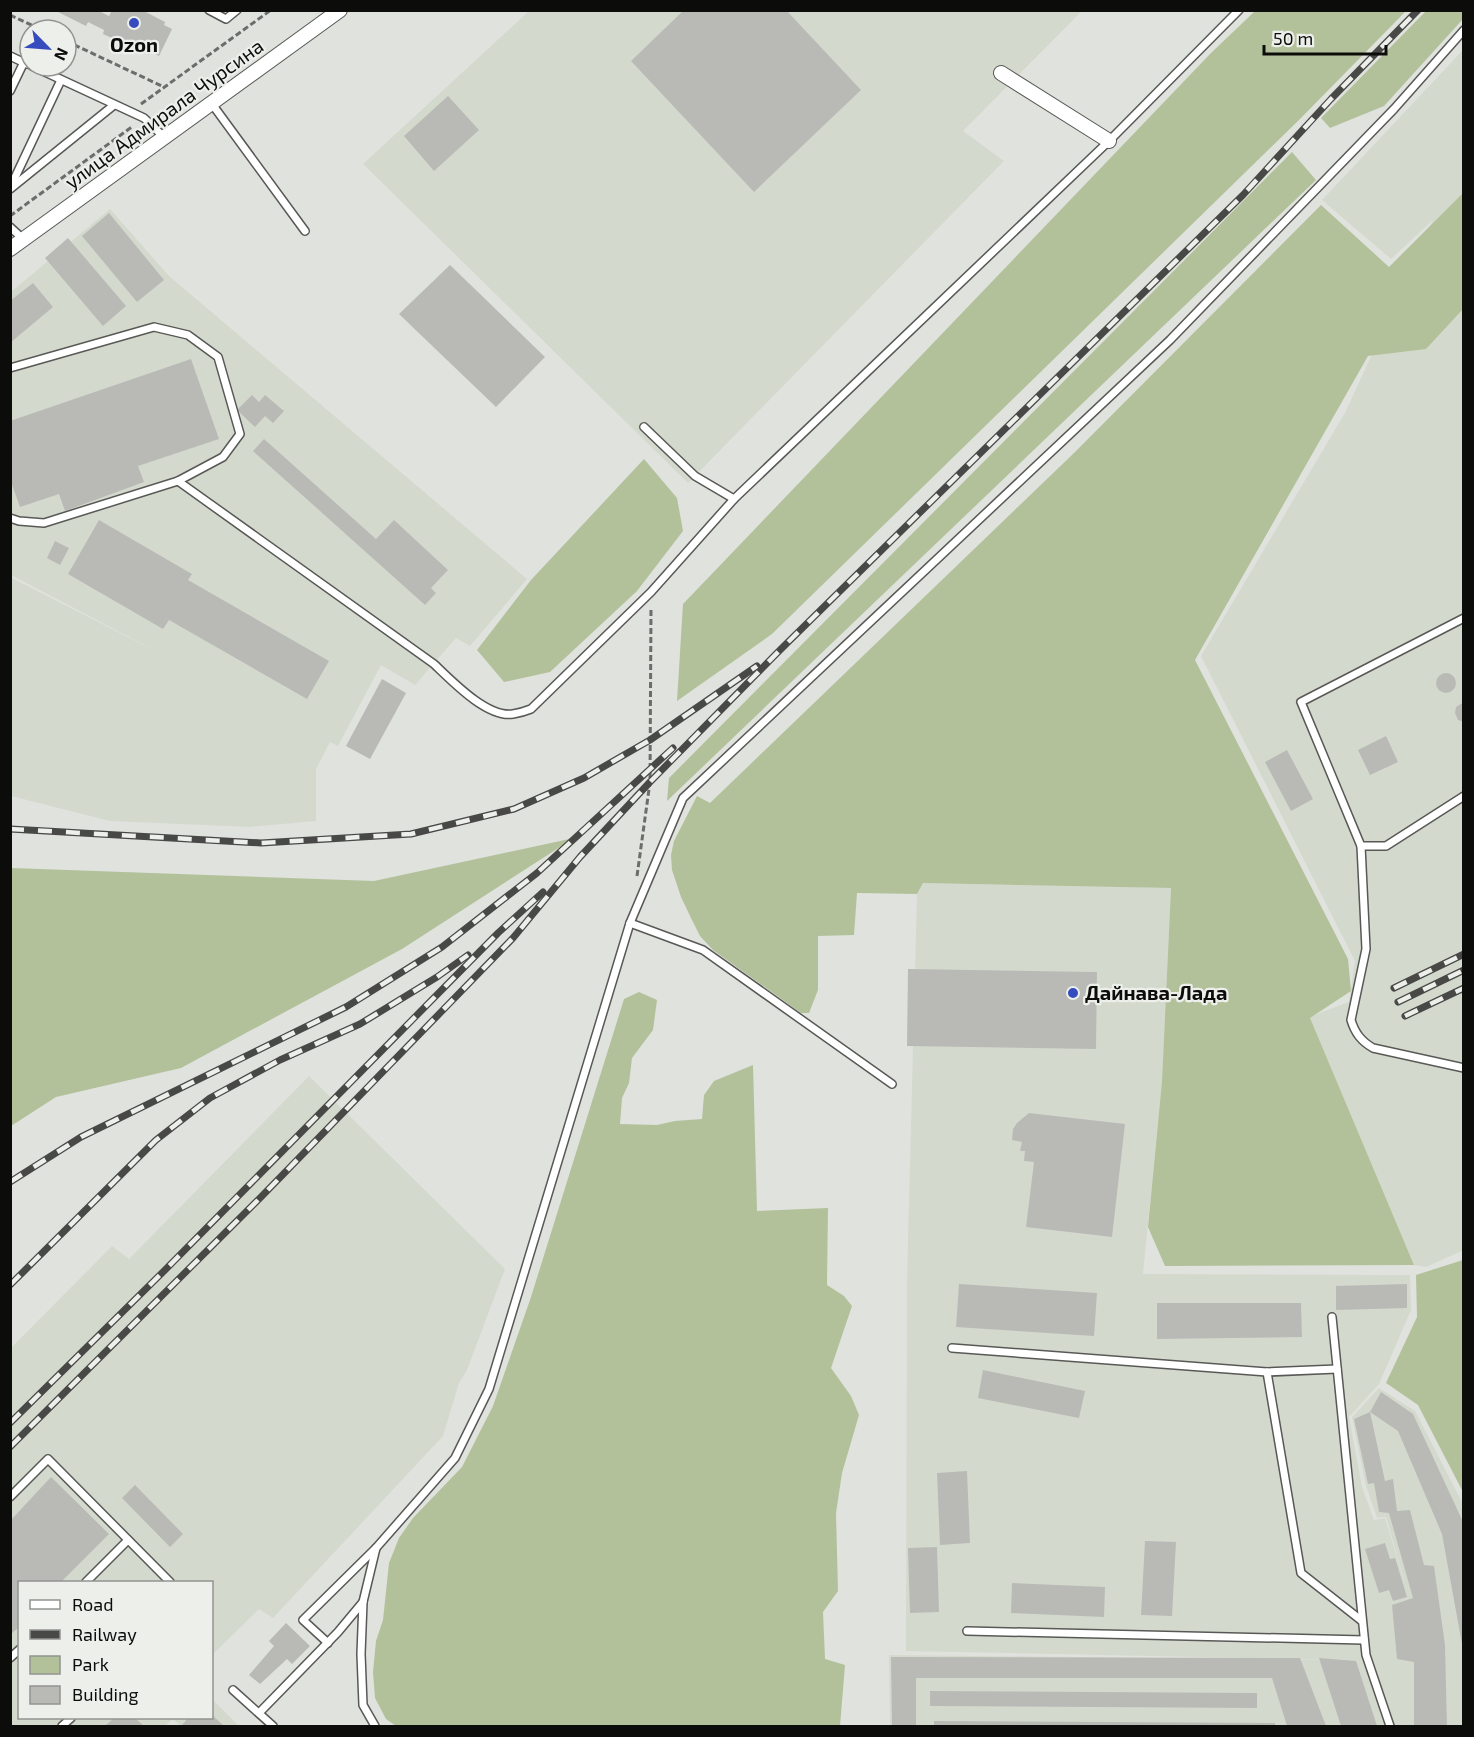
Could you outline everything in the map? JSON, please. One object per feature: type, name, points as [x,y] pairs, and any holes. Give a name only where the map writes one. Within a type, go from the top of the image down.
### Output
[{"type":"street","name":"улица Адмирала Чурсина","points":[[10,249],[212,104],[330,13]]},
{"type":"street","points":[[1001,73],[1109,141]]},
{"type":"lane","points":[[209,10],[226,19],[237,10]]},
{"type":"lane","points":[[178,481],[434,664],[488,708],[511,715],[531,709],[651,592],[734,499],[1109,141],[1239,10]]},
{"type":"lane","points":[[328,1642],[303,1620],[376,1548],[455,1458],[489,1389],[630,923],[683,798],[1170,340],[1394,109],[1464,30]]},
{"type":"lane","points":[[10,91],[19,78]]},
{"type":"lane","points":[[57,78],[144,118],[165,138]]},
{"type":"lane","points":[[10,188],[61,80]]},
{"type":"lane","points":[[212,104],[305,231]]},
{"type":"lane","points":[[10,188],[114,105]]},
{"type":"lane","points":[[10,227],[23,239]]},
{"type":"lane","points":[[10,368],[154,327],[188,335],[218,357],[240,434],[223,457],[178,481],[44,523],[10,518]]},
{"type":"lane","points":[[644,427],[695,476],[734,499]]},
{"type":"lane","points":[[1464,618],[1301,702],[1361,846],[1366,949],[1351,1020],[1354,1029],[1365,1043],[1373,1048],[1464,1068]]},
{"type":"lane","points":[[1361,846],[1386,846],[1464,796]]},
{"type":"lane","points":[[630,923],[703,950],[892,1084]]},
{"type":"lane","points":[[1332,1317],[1366,1655],[1390,1726]]},
{"type":"lane","points":[[952,1348],[1267,1372],[1337,1369]]},
{"type":"lane","points":[[1267,1372],[1301,1573],[1362,1622]]},
{"type":"lane","points":[[10,1497],[48,1459],[169,1581]]},
{"type":"lane","points":[[87,1581],[128,1540]]},
{"type":"lane","points":[[375,1726],[363,1705],[361,1654],[363,1602],[376,1548]]},
{"type":"lane","points":[[259,1713],[328,1642],[363,1602]]},
{"type":"lane","points":[[967,1631],[1364,1640]]},
{"type":"lane","points":[[233,1690],[273,1726]]},
{"type":"path","points":[[130,112],[271,10]]},
{"type":"path","points":[[78,47],[164,87]]},
{"type":"path","points":[[10,216],[144,118]]},
{"type":"path","points":[[637,876],[650,782],[651,592]]},
{"type":"shaded area","points":[[529,11],[1082,11],[963,131],[1004,161],[688,483],[363,164]]},
{"type":"shaded area","points":[[1463,50],[1464,1250],[1426,1267],[1414,1265],[1309,1017],[1349,1002],[1355,961],[1201,656],[1346,411],[1433,220],[1391,259],[1322,200]]},
{"type":"shaded area","points":[[110,209],[169,276],[527,579],[470,646],[456,638],[415,685],[381,665],[338,746],[330,742],[316,769],[316,821],[249,827],[110,821],[11,796],[10,577],[167,657],[11,575],[11,292]]},
{"type":"shaded area","points":[[923,883],[1171,888],[1162,1081],[1143,1274],[1410,1275],[1411,1310],[1379,1384],[1349,1417],[1362,1487],[1374,1520],[1385,1518],[1409,1597],[1386,1517],[1377,1518],[1366,1486],[1352,1417],[1379,1388],[1415,1411],[1463,1504],[1463,1726],[890,1726],[889,1655],[1352,1660],[906,1651],[907,1279],[917,894]]},
{"type":"shaded area","points":[[309,1076],[505,1269],[467,1370],[459,1383],[443,1436],[273,1618],[259,1609],[213,1654],[213,1581],[18,1581],[18,1719],[173,1719],[165,1726],[11,1726],[11,1348],[112,1246],[129,1259]]},
{"type":"shaded area","points":[[213,1700],[239,1726],[181,1726],[173,1719],[213,1719]]},
{"type":"green space","points":[[1255,11],[1406,11],[1300,119],[772,634],[677,701],[683,604],[1211,53]]},
{"type":"green space","points":[[1426,11],[1463,11],[1463,19],[1384,106],[1330,128],[1321,118]]},
{"type":"green space","points":[[1292,152],[1316,180],[667,801],[669,778]]},
{"type":"green space","points":[[1463,193],[1463,309],[1426,349],[1368,356],[1195,660],[1348,959],[1351,991],[1310,1018],[1414,1265],[1165,1266],[1148,1227],[1162,1081],[1171,888],[923,883],[917,894],[857,893],[854,935],[818,936],[818,990],[809,1013],[801,1013],[713,950],[700,936],[681,897],[672,870],[671,855],[674,841],[697,796],[710,803],[1074,453],[1321,205],[1389,267]]},
{"type":"green space","points":[[644,459],[677,498],[683,531],[637,591],[550,672],[504,682],[477,650],[531,580]]},
{"type":"green space","points":[[574,838],[402,949],[181,1068],[56,1097],[11,1126],[11,868],[374,881]]},
{"type":"green space","points":[[639,992],[657,1000],[653,1030],[632,1058],[629,1083],[622,1098],[620,1124],[657,1125],[702,1119],[704,1095],[714,1081],[753,1065],[757,1211],[828,1208],[827,1285],[844,1296],[852,1306],[831,1368],[851,1396],[859,1415],[842,1473],[836,1513],[838,1591],[823,1612],[825,1659],[845,1665],[840,1726],[396,1726],[386,1719],[375,1698],[373,1672],[376,1641],[383,1620],[389,1563],[399,1538],[413,1518],[462,1467],[493,1406],[531,1297],[624,999]]},
{"type":"green space","points":[[1464,1260],[1463,1492],[1418,1405],[1386,1383],[1417,1317],[1416,1275]]},
{"type":"building","points":[[54,10],[97,10],[109,16],[112,10],[142,10],[165,22],[164,25],[172,29],[159,56],[151,52],[149,55],[103,34],[104,30],[88,22],[86,26],[78,22],[78,18],[70,18]]},
{"type":"building","points":[[684,10],[786,10],[861,90],[754,192],[631,61]]},
{"type":"building","points":[[448,96],[479,130],[434,171],[404,136]]},
{"type":"building","points":[[109,213],[164,280],[137,302],[82,236]]},
{"type":"building","points":[[68,238],[126,306],[103,326],[45,258]]},
{"type":"building","points":[[450,265],[545,357],[496,407],[399,314]]},
{"type":"building","points":[[33,283],[53,307],[10,343],[10,301]]},
{"type":"building","points":[[191,359],[219,439],[138,466],[144,482],[65,511],[59,494],[20,507],[10,479],[10,421]]},
{"type":"building","points":[[252,395],[259,402],[265,395],[284,411],[273,423],[265,416],[255,427],[237,410]]},
{"type":"building","points":[[264,439],[376,539],[394,520],[448,570],[431,588],[436,593],[425,605],[253,451]]},
{"type":"building","points":[[99,520],[192,574],[188,580],[329,661],[307,699],[169,620],[163,629],[68,574]]},
{"type":"building","points":[[55,541],[69,548],[60,565],[47,558]]},
{"type":"building","points":[[1446,673],[1453,676],[1456,683],[1453,690],[1446,693],[1439,690],[1436,683],[1439,676]]},
{"type":"building","points":[[382,679],[406,693],[370,759],[346,746]]},
{"type":"building","points":[[1464,702],[1464,722],[1458,720],[1455,713],[1456,707]]},
{"type":"building","points":[[1386,736],[1398,762],[1370,775],[1358,750]]},
{"type":"building","points":[[1287,750],[1313,799],[1291,811],[1265,762]]},
{"type":"building","points":[[908,969],[1097,972],[1096,1049],[907,1046]]},
{"type":"building","points":[[1029,1113],[1125,1124],[1112,1237],[1026,1227],[1034,1162],[1024,1161],[1025,1151],[1020,1151],[1022,1142],[1012,1140],[1013,1129]]},
{"type":"building","points":[[959,1284],[1097,1293],[1094,1336],[956,1327]]},
{"type":"building","points":[[1407,1284],[1407,1308],[1336,1310],[1336,1286]]},
{"type":"building","points":[[1157,1303],[1301,1303],[1302,1337],[1157,1339]]},
{"type":"building","points":[[983,1370],[1085,1391],[1079,1418],[978,1398]]},
{"type":"building","points":[[1381,1392],[1413,1414],[1464,1524],[1464,1655],[1442,1534],[1398,1431],[1370,1412]]},
{"type":"building","points":[[1370,1412],[1385,1481],[1393,1479],[1397,1511],[1410,1510],[1424,1565],[1434,1566],[1445,1645],[1447,1726],[1414,1726],[1414,1662],[1397,1659],[1392,1605],[1413,1598],[1389,1513],[1379,1512],[1374,1483],[1368,1484],[1354,1419]]},
{"type":"building","points":[[967,1471],[970,1543],[940,1545],[937,1473]]},
{"type":"building","points":[[51,1477],[109,1534],[62,1581],[18,1581],[18,1628],[10,1635],[10,1521]]},
{"type":"building","points":[[135,1485],[183,1534],[170,1547],[122,1498]]},
{"type":"building","points":[[1145,1541],[1176,1542],[1172,1616],[1141,1615]]},
{"type":"building","points":[[1385,1543],[1390,1559],[1395,1558],[1407,1597],[1393,1601],[1389,1590],[1379,1593],[1365,1549]]},
{"type":"building","points":[[937,1547],[939,1612],[910,1613],[908,1548]]},
{"type":"building","points":[[1012,1583],[1105,1587],[1104,1617],[1011,1613]]},
{"type":"building","points":[[286,1623],[310,1646],[292,1664],[287,1659],[260,1684],[249,1675],[274,1646],[269,1641]]},
{"type":"building","points":[[891,1657],[1300,1658],[1326,1726],[1287,1726],[1272,1678],[916,1678],[916,1726],[892,1726]]},
{"type":"building","points":[[1319,1658],[1356,1661],[1377,1726],[1341,1726]]},
{"type":"building","points":[[930,1691],[1257,1693],[1257,1708],[930,1706]]},
{"type":"building","points":[[213,1716],[224,1726],[184,1726],[182,1725],[187,1719],[213,1719]]},
{"type":"building","points":[[113,1719],[136,1719],[144,1726],[105,1726]]},
{"type":"building","points":[[934,1721],[1275,1723],[1275,1726],[934,1726]]},
{"type":"railway","points":[[10,1447],[262,1196],[513,938],[580,857],[650,782],[781,649],[1243,195],[1331,99],[1418,10]]},
{"type":"railway","points":[[10,829],[261,843],[411,834],[514,809],[584,778],[650,740],[757,666]]},
{"type":"railway","points":[[10,1182],[81,1137],[346,1007],[442,947],[537,873],[673,748]]},
{"type":"railway","points":[[10,1423],[165,1270],[498,933],[543,892]]},
{"type":"railway","points":[[1394,988],[1464,954]]},
{"type":"railway","points":[[10,1285],[156,1140],[210,1098],[280,1060],[360,1024],[437,977],[468,955]]},
{"type":"railway","points":[[1398,1002],[1464,970]]},
{"type":"railway","points":[[1405,1016],[1464,988]]},
{"type":"place","name":"Ozon","points":[[134,23]]},
{"type":"place","name":"Дайнава-Лада","points":[[1073,993]]}]
